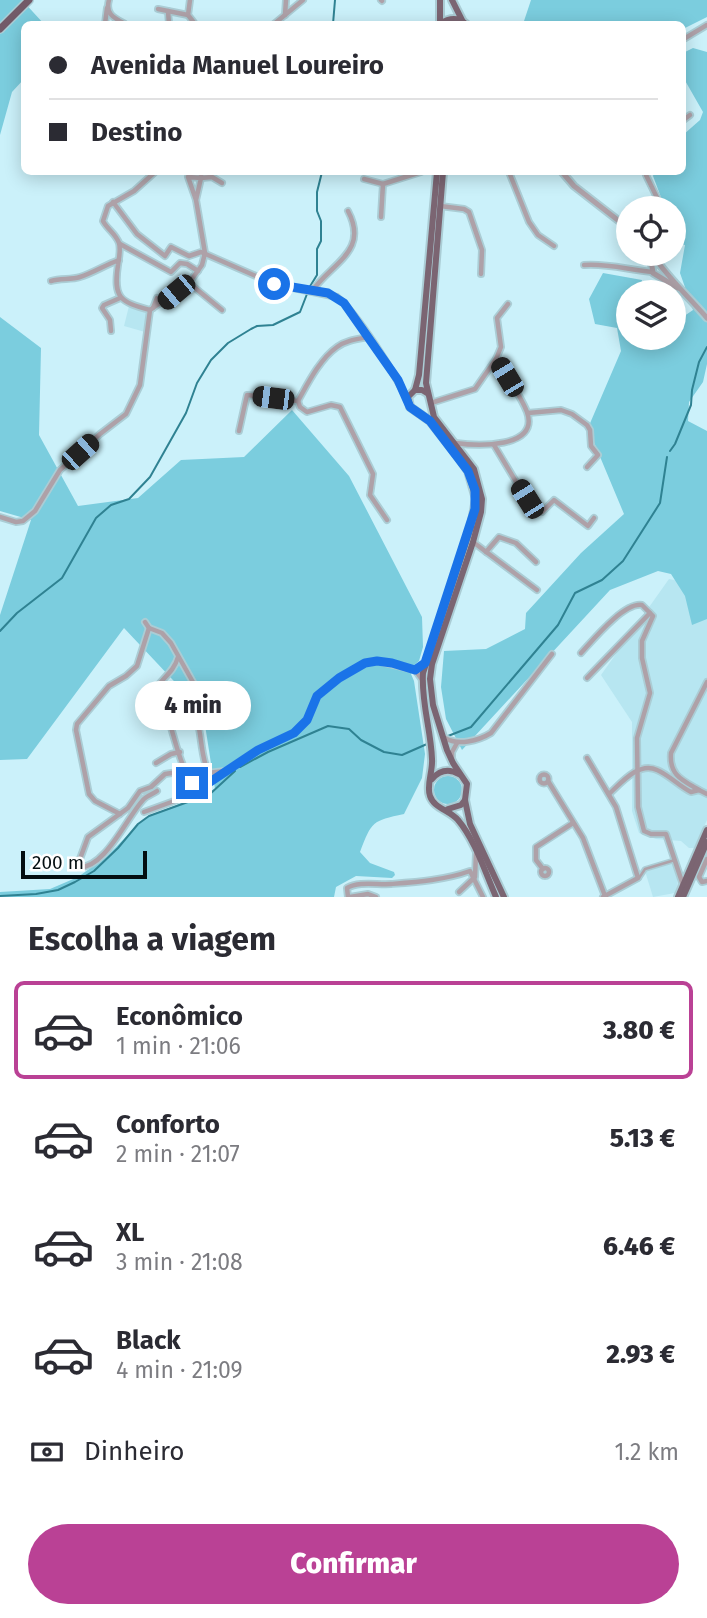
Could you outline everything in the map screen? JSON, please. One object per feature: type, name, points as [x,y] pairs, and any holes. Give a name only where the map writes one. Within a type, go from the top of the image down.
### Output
[{"type":"highway","points":[[0,29],[29,0]]},
{"type":"main road","points":[[440,0],[440,21]]},
{"type":"main road","points":[[452,0],[463,21]]},
{"type":"main road","points":[[437,175],[419,375],[408,400],[410,407],[430,421],[460,458],[468,471],[476,499],[471,527],[425,663],[423,681],[431,746],[432,777],[429,790],[432,801],[448,809],[455,808],[465,800]]},
{"type":"main road","points":[[443,175],[425,377],[434,417],[477,475],[482,499],[473,542],[431,672],[430,692],[453,764],[468,789],[465,800],[470,824],[504,897]]},
{"type":"main road","points":[[413,391],[422,390],[430,400]]},
{"type":"main road","points":[[415,411],[425,410],[430,400]]},
{"type":"main road","points":[[432,777],[448,770],[460,775]]},
{"type":"main road","points":[[448,809],[464,827],[496,897]]},
{"type":"main road","points":[[678,897],[707,830]]},
{"type":"main road","points":[[683,897],[707,842]]},
{"type":"street","points":[[188,15],[190,0]]},
{"type":"street","points":[[285,16],[286,0]]},
{"type":"street","points":[[278,21],[303,0]]},
{"type":"street","points":[[105,21],[108,2]]},
{"type":"street","points":[[108,2],[111,16],[120,21]]},
{"type":"street","points":[[158,9],[188,15],[193,21]]},
{"type":"street","points":[[168,11],[169,21]]},
{"type":"street","points":[[686,38],[707,25]]},
{"type":"street","points":[[686,118],[690,115]]},
{"type":"street","points":[[152,175],[134,191],[108,206],[103,221],[119,244],[171,272],[180,263],[198,271]]},
{"type":"street","points":[[119,244],[116,277],[120,298],[128,304],[151,309],[188,283],[198,271],[205,253],[196,200],[186,175]]},
{"type":"street","points":[[364,179],[383,184],[412,175]]},
{"type":"street","points":[[510,175],[529,222],[538,235],[554,246]]},
{"type":"street","points":[[565,175],[574,186],[616,219]]},
{"type":"street","points":[[646,175],[656,196]]},
{"type":"street","points":[[196,200],[203,176],[212,177],[222,183]]},
{"type":"street","points":[[381,217],[383,184]]},
{"type":"street","points":[[113,202],[129,226],[165,256],[171,247],[189,256],[197,252],[205,253],[274,284],[337,297],[369,337],[408,400]]},
{"type":"street","points":[[440,206],[469,212],[482,250],[481,274]]},
{"type":"street","points":[[312,291],[350,251],[356,240],[354,222],[348,211]]},
{"type":"street","points":[[51,281],[78,278],[119,260]]},
{"type":"street","points":[[584,265],[602,263],[625,270],[653,272]]},
{"type":"street","points":[[652,266],[653,272],[661,280]]},
{"type":"street","points":[[660,266],[672,280]]},
{"type":"street","points":[[188,283],[222,310]]},
{"type":"street","points":[[686,294],[707,318]]},
{"type":"street","points":[[111,331],[110,320],[102,308],[120,298]]},
{"type":"street","points":[[0,517],[16,522],[29,517],[61,470],[126,414],[141,385],[151,309],[157,298]]},
{"type":"street","points":[[430,400],[443,399],[475,389],[496,359],[501,346],[497,318],[508,304]]},
{"type":"street","points":[[369,337],[336,347],[309,381],[298,401],[300,407],[307,412],[331,405],[340,407],[373,474],[370,495],[387,520]]},
{"type":"street","points":[[455,443],[494,445],[520,437],[527,427],[528,413],[496,359]]},
{"type":"street","points":[[398,380],[413,391]]},
{"type":"street","points":[[239,431],[247,395],[298,401]]},
{"type":"street","points":[[528,413],[567,411],[587,425],[591,446],[598,455],[587,467]]},
{"type":"street","points":[[465,456],[466,448],[470,445]]},
{"type":"street","points":[[494,445],[538,512],[542,512],[554,500],[588,526],[594,518]]},
{"type":"street","points":[[486,552],[499,537],[516,543],[536,562]]},
{"type":"street","points":[[473,542],[537,590]]},
{"type":"street","points":[[581,653],[613,621],[633,606],[642,605],[653,616],[645,631],[641,650],[650,693],[638,729],[638,807],[644,831],[666,834],[683,885]]},
{"type":"street","points":[[587,678],[650,612]]},
{"type":"street","points":[[145,622],[149,628],[162,634],[178,655],[194,684],[188,701],[167,715]]},
{"type":"street","points":[[120,814],[95,801],[89,794],[76,730],[81,718],[108,686],[137,666],[149,628]]},
{"type":"street","points":[[442,735],[457,743],[485,737],[491,733],[552,653]]},
{"type":"street","points":[[178,655],[173,668],[155,690],[167,715],[185,771],[192,783],[201,788]]},
{"type":"street","points":[[144,812],[188,796],[258,750],[294,733],[307,720],[317,696],[339,678],[365,663],[385,662],[415,670],[423,681]]},
{"type":"street","points":[[415,670],[425,663]]},
{"type":"street","points":[[707,682],[671,753],[671,762],[677,776],[707,794]]},
{"type":"street","points":[[188,701],[196,713],[208,772]]},
{"type":"street","points":[[453,764],[452,752],[457,743]]},
{"type":"street","points":[[156,763],[180,752]]},
{"type":"street","points":[[587,758],[616,807],[638,878]]},
{"type":"street","points":[[609,793],[638,769],[657,770],[691,792],[699,790]]},
{"type":"street","points":[[157,791],[143,800],[107,850],[89,865],[77,867],[88,837],[128,808],[140,791],[151,787],[165,774],[225,771]]},
{"type":"street","points":[[548,781],[583,838],[604,897],[614,895],[638,878],[645,869],[675,860]]},
{"type":"street","points":[[543,869],[536,860],[536,847],[573,823]]},
{"type":"street","points":[[475,877],[476,854]]},
{"type":"street","points":[[707,859],[699,877],[702,882],[707,881]]},
{"type":"street","points":[[679,867],[691,867]]},
{"type":"street","points":[[376,897],[368,894],[349,897],[347,888],[354,885],[453,877],[470,871],[484,897]]},
{"type":"street","points":[[459,892],[475,877],[486,876]]},
{"type":"shaded area","points":[[0,0],[22,0],[41,21],[21,21],[21,82],[12,92],[0,135]]},
{"type":"shaded area","points":[[531,0],[707,0],[707,17],[686,28],[686,21],[524,21]]},
{"type":"shaded area","points":[[693,48],[707,52],[707,364],[703,382],[689,402],[688,421],[707,431],[707,619],[692,625],[685,596],[671,574],[658,571],[610,590],[462,750],[446,719],[441,687],[444,651],[486,649],[525,629],[526,613],[581,553],[624,514],[588,428],[621,350],[686,350],[686,315],[693,310],[686,290],[686,280],[682,280],[680,273],[681,266],[686,266],[686,196],[660,196],[653,176],[686,175],[686,132],[700,120],[703,112],[686,82],[686,52]]},
{"type":"shaded area","points":[[603,273],[642,280],[616,280],[616,328],[595,324],[589,299]]},
{"type":"shaded area","points":[[129,306],[146,310],[145,332],[124,326]]},
{"type":"shaded area","points":[[0,317],[41,348],[39,435],[78,506],[138,498],[181,460],[244,457],[292,410],[349,476],[422,617],[423,647],[411,674],[425,754],[422,778],[404,814],[375,824],[367,834],[360,852],[370,863],[394,872],[392,878],[356,876],[336,887],[334,897],[0,897],[0,892],[50,889],[78,877],[106,857],[145,818],[215,789],[203,712],[124,628],[27,759],[0,760],[0,615],[31,520],[0,511]]},
{"type":"shaded area","points":[[669,579],[689,583],[707,598],[707,820],[694,848],[689,848],[681,841],[656,839],[639,833],[632,811],[632,722],[601,675]]},
{"type":"shaded area","points":[[448,776],[458,780],[462,790],[458,800],[448,804],[438,800],[434,790],[438,780]]},
{"type":"shaded area","points":[[672,863],[677,872],[678,888],[675,893],[653,897],[645,871]]},
{"type":"waterway","points":[[333,21],[335,0]]},
{"type":"waterway","points":[[309,288],[317,275],[317,249],[321,241],[317,192],[321,175]]},
{"type":"waterway","points":[[0,631],[17,613],[62,578],[96,518],[111,505],[129,499],[150,477],[186,413],[197,383],[211,360],[228,343],[251,329],[273,325],[300,312],[307,294]]},
{"type":"waterway","points":[[670,451],[691,405],[699,362],[707,347]]},
{"type":"waterway","points":[[448,736],[471,727],[558,625],[575,593],[602,580],[623,561],[660,503],[667,457]]},
{"type":"waterway","points":[[240,767],[328,726],[349,729],[361,740],[384,752],[402,755],[427,744]]},
{"type":"waterway","points":[[0,896],[58,890],[75,882],[94,871],[138,824],[149,816],[210,794],[235,771]]},
{"type":"route","points":[[192,783],[201,788],[258,750],[294,733],[307,720],[317,696],[339,678],[365,663],[392,663],[415,670],[425,663],[475,509],[475,490],[460,458],[430,421],[412,410],[398,380],[344,303],[328,293],[274,284]]}]
